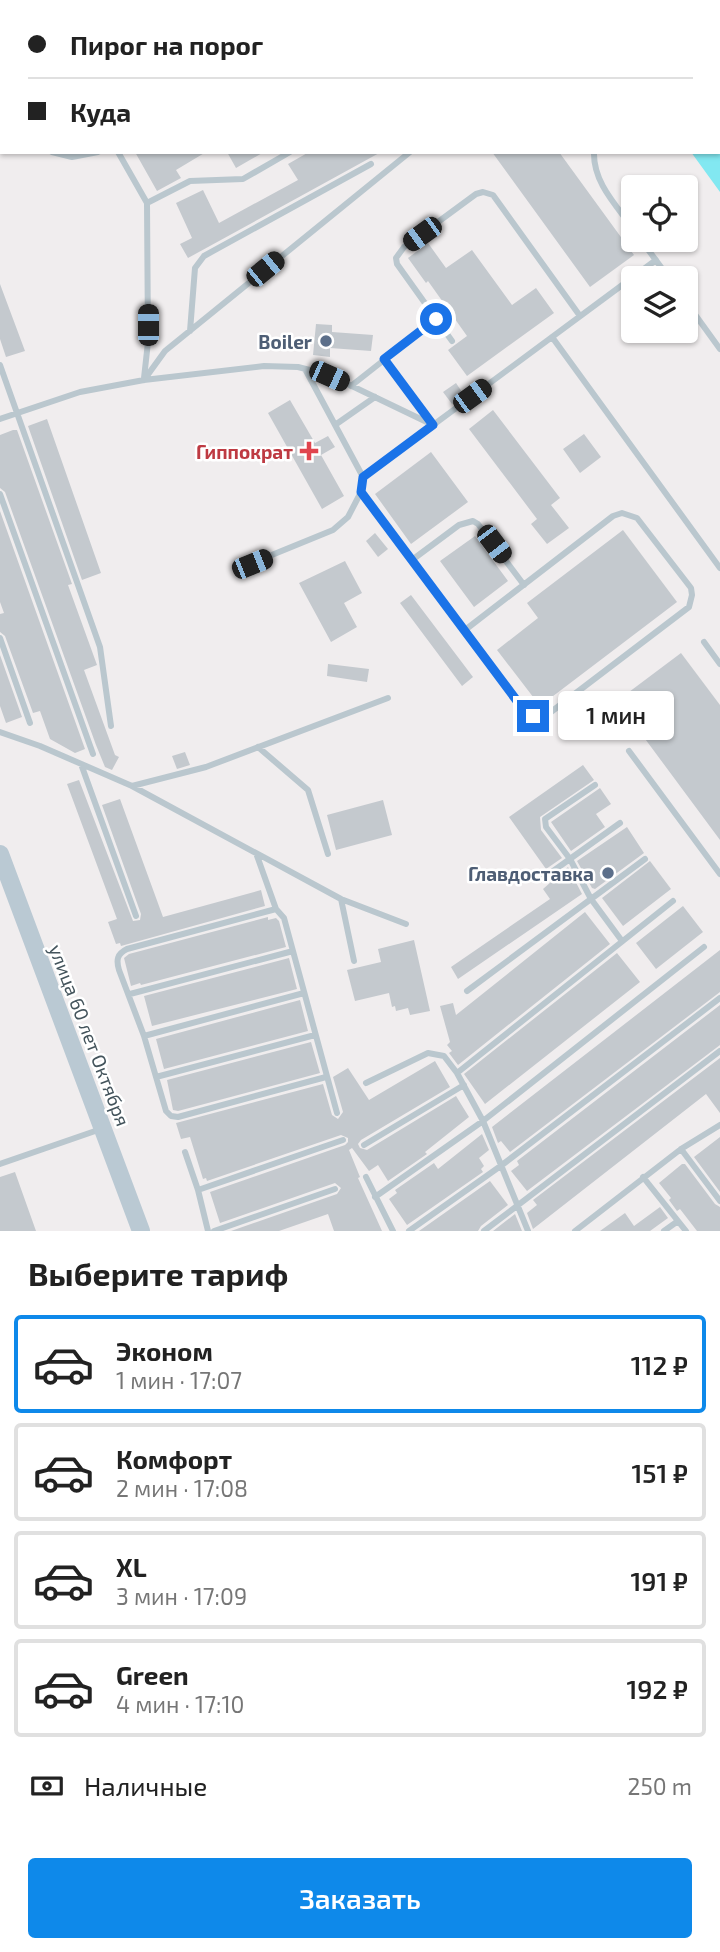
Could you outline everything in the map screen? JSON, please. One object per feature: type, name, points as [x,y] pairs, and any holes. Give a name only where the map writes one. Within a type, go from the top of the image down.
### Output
[{"type":"main road","name":"улица 60 лет Октября","points":[[0,854],[141,1231]]},
{"type":"lane","points":[[60,154],[72,157],[88,154]]},
{"type":"lane","points":[[119,154],[147,203],[148,342],[144,380]]},
{"type":"lane","points":[[147,203],[190,181],[243,178],[286,154]]},
{"type":"lane","points":[[144,380],[156,360],[408,154]]},
{"type":"lane","points":[[594,154],[597,175],[621,212]]},
{"type":"lane","points":[[190,331],[195,268],[204,256],[371,164]]},
{"type":"lane","points":[[357,172],[366,187]]},
{"type":"lane","points":[[452,341],[397,264],[396,258],[404,247],[476,194],[483,192],[493,195],[580,316]]},
{"type":"lane","points":[[650,252],[660,266]]},
{"type":"lane","points":[[363,477],[656,260]]},
{"type":"lane","points":[[351,386],[436,319]]},
{"type":"lane","points":[[698,319],[720,349]]},
{"type":"lane","points":[[552,337],[720,568]]},
{"type":"lane","points":[[384,359],[433,425]]},
{"type":"lane","points":[[0,365],[100,647],[111,726]]},
{"type":"lane","points":[[0,419],[80,392],[144,380],[264,366],[305,369],[329,376],[433,425]]},
{"type":"lane","points":[[252,564],[333,530],[348,517],[361,492],[363,477],[305,369]]},
{"type":"lane","points":[[335,425],[375,397]]},
{"type":"lane","points":[[361,492],[526,713],[540,717],[547,715],[689,607],[691,588],[637,518],[622,513],[613,516],[465,630]]},
{"type":"lane","points":[[0,494],[93,754]]},
{"type":"lane","points":[[412,559],[459,525],[473,521],[524,585]]},
{"type":"lane","points":[[0,638],[30,723]]},
{"type":"lane","points":[[704,642],[720,664]]},
{"type":"lane","points":[[132,786],[206,767],[388,698]]},
{"type":"lane","points":[[0,732],[132,786],[341,899],[407,924]]},
{"type":"lane","points":[[258,747],[308,790],[328,854]]},
{"type":"lane","points":[[629,751],[720,874]]},
{"type":"lane","points":[[81,764],[136,916]]},
{"type":"lane","points":[[595,785],[545,819],[546,827],[570,859],[591,899],[622,941]]},
{"type":"lane","points":[[542,879],[620,823]]},
{"type":"lane","points":[[256,853],[276,909],[284,918],[337,1113]]},
{"type":"lane","points":[[467,991],[645,859]]},
{"type":"lane","points":[[341,899],[354,961]]},
{"type":"lane","points":[[457,1073],[673,901]]},
{"type":"lane","points":[[276,909],[121,952],[117,961],[145,1035],[166,1111],[171,1116],[177,1117],[326,1077]]},
{"type":"lane","points":[[375,1197],[483,1121],[704,947]]},
{"type":"lane","points":[[130,994],[293,951]]},
{"type":"lane","points":[[145,1035],[304,993]]},
{"type":"lane","points":[[409,1231],[502,1165],[720,998]]},
{"type":"lane","points":[[156,1077],[315,1035]]},
{"type":"lane","points":[[484,1231],[720,1051]]},
{"type":"lane","points":[[366,1083],[428,1053],[444,1056],[457,1073],[483,1121],[528,1231]]},
{"type":"lane","points":[[364,1144],[464,1085]]},
{"type":"lane","points":[[575,1231],[681,1149],[719,1126]]},
{"type":"lane","points":[[0,1164],[103,1128]]},
{"type":"lane","points":[[198,1190],[344,1140]]},
{"type":"lane","points":[[681,1149],[720,1201]]},
{"type":"lane","points":[[185,1152],[208,1231]]},
{"type":"lane","points":[[366,1177],[393,1231]]},
{"type":"lane","points":[[643,1177],[686,1231]]},
{"type":"lane","points":[[214,1231],[335,1189]]},
{"type":"lane","points":[[664,1231],[678,1221]]},
{"type":"water","points":[[692,154],[720,154],[720,192]]},
{"type":"building","points":[[136,154],[203,154],[176,170],[181,178],[157,191]]},
{"type":"building","points":[[228,154],[260,154],[236,168]]},
{"type":"building","points":[[306,154],[377,154],[188,258],[180,244],[192,238],[176,203],[203,190],[219,223],[298,180],[288,164]]},
{"type":"building","points":[[493,154],[560,154],[621,237],[621,252],[632,252],[634,255],[590,287]]},
{"type":"building","points":[[428,243],[446,268],[472,250],[512,305],[536,288],[554,313],[467,376],[448,350],[467,336],[408,258]]},
{"type":"building","points":[[0,284],[25,351],[6,357],[0,339]]},
{"type":"building","points":[[316,324],[332,325],[332,332],[373,335],[371,351],[330,348],[330,357],[313,355]]},
{"type":"building","points":[[456,383],[464,395],[452,404],[443,392]]},
{"type":"building","name":"Гиппократ","points":[[290,400],[315,443],[328,436],[335,447],[321,455],[344,496],[322,509],[268,413]]},
{"type":"building","points":[[493,410],[560,498],[551,505],[569,528],[547,544],[531,524],[537,519],[469,429]]},
{"type":"building","points":[[47,419],[101,573],[82,580],[28,426]]},
{"type":"building","points":[[17,430],[72,584],[68,585],[97,665],[84,670],[115,755],[119,757],[112,770],[105,767],[96,745],[5,492],[0,488],[0,435]]},
{"type":"building","points":[[584,434],[601,457],[580,473],[563,449]]},
{"type":"building","points":[[431,452],[468,502],[411,544],[375,494]]},
{"type":"building","points":[[0,511],[85,749],[75,753],[50,739],[40,711],[33,713],[5,636],[0,632],[0,614],[4,613],[0,602]]},
{"type":"building","points":[[623,530],[677,602],[540,706],[497,650],[538,618],[527,603]]},
{"type":"building","points":[[375,533],[388,549],[378,557],[366,541]]},
{"type":"building","points":[[475,536],[508,581],[474,607],[440,561]]},
{"type":"building","points":[[345,561],[362,593],[344,603],[357,627],[331,642],[299,583]]},
{"type":"building","points":[[411,595],[473,677],[462,686],[400,603]]},
{"type":"building","points":[[681,653],[720,705],[720,840],[617,701]]},
{"type":"building","points":[[0,655],[22,717],[6,723],[0,706]]},
{"type":"building","points":[[328,664],[369,669],[367,682],[327,676]]},
{"type":"building","points":[[185,752],[190,765],[177,769],[172,756]]},
{"type":"building","points":[[583,765],[594,780],[540,817],[541,830],[562,858],[546,869],[509,817]]},
{"type":"building","points":[[79,780],[133,921],[140,920],[141,914],[102,805],[120,799],[163,917],[261,890],[265,906],[121,946],[120,943],[116,944],[108,922],[117,919],[67,784]]},
{"type":"building","points":[[600,788],[611,804],[596,814],[605,827],[571,851],[551,822]]},
{"type":"building","points":[[383,800],[392,835],[336,850],[327,815]]},
{"type":"building","points":[[627,827],[644,853],[595,889],[592,888],[577,861]]},
{"type":"building","points":[[650,861],[671,889],[623,926],[602,898]]},
{"type":"building","points":[[568,867],[582,894],[458,979],[451,967],[550,899],[543,889]]},
{"type":"building","points":[[683,906],[703,932],[656,969],[636,943]]},
{"type":"building","points":[[585,912],[610,944],[458,1065],[449,1053],[452,1051],[447,1045],[450,1042],[440,1006],[453,1003],[456,1015]]},
{"type":"building","points":[[268,917],[268,920],[276,918],[279,921],[286,947],[131,986],[124,958],[129,954]]},
{"type":"building","points":[[414,940],[430,1011],[410,1015],[408,1008],[396,1011],[395,1006],[392,1007],[389,993],[355,1001],[347,970],[381,962],[378,949]]},
{"type":"building","points":[[720,950],[720,992],[510,1152],[501,1141],[498,1143],[492,1127]]},
{"type":"building","points":[[617,953],[640,982],[485,1104],[464,1074]]},
{"type":"building","points":[[289,958],[297,989],[152,1026],[144,996]]},
{"type":"building","points":[[300,1000],[308,1031],[164,1069],[156,1039]]},
{"type":"building","points":[[720,1005],[720,1045],[527,1191],[511,1171],[519,1165],[517,1161]]},
{"type":"building","points":[[311,1042],[320,1073],[178,1111],[173,1110],[167,1080]]},
{"type":"building","points":[[720,1058],[720,1113],[706,1094],[533,1229],[527,1213],[537,1205],[533,1200]]},
{"type":"building","points":[[435,1061],[450,1087],[361,1140],[358,1144],[360,1148],[367,1150],[456,1096],[469,1117],[425,1152],[427,1154],[388,1181],[378,1165],[369,1171],[352,1148],[349,1150],[360,1177],[358,1178],[382,1231],[334,1231],[328,1214],[279,1231],[231,1231],[337,1194],[341,1188],[335,1183],[220,1223],[210,1192],[345,1145],[348,1138],[341,1135],[207,1181],[206,1178],[203,1179],[190,1137],[181,1139],[176,1123],[323,1084],[332,1115],[338,1119],[343,1112],[333,1077],[348,1068],[369,1100]]},
{"type":"building","points":[[482,1134],[489,1150],[479,1158],[484,1166],[481,1169],[483,1172],[407,1225],[389,1199],[397,1193],[395,1190],[434,1163],[438,1169]]},
{"type":"building","points":[[720,1137],[720,1192],[694,1157]]},
{"type":"building","points":[[685,1164],[720,1207],[720,1231],[697,1231],[680,1209],[677,1211],[659,1183]]},
{"type":"building","points":[[15,1172],[36,1231],[0,1231],[0,1177]]},
{"type":"building","points":[[490,1181],[508,1205],[478,1231],[419,1231]]},
{"type":"building","points":[[660,1207],[668,1218],[650,1231],[600,1231],[625,1213],[634,1226]]},
{"type":"building","points":[[515,1214],[522,1231],[493,1231]]},
{"type":"place","name":"Boiler","points":[[326,341]]},
{"type":"place","name":"Гиппократ","points":[[309,451]]},
{"type":"place","name":"Главдоставка","points":[[608,873]]},
{"type":"route","points":[[436,319],[384,359],[433,425],[363,477],[361,492],[526,713],[533,716]]}]
